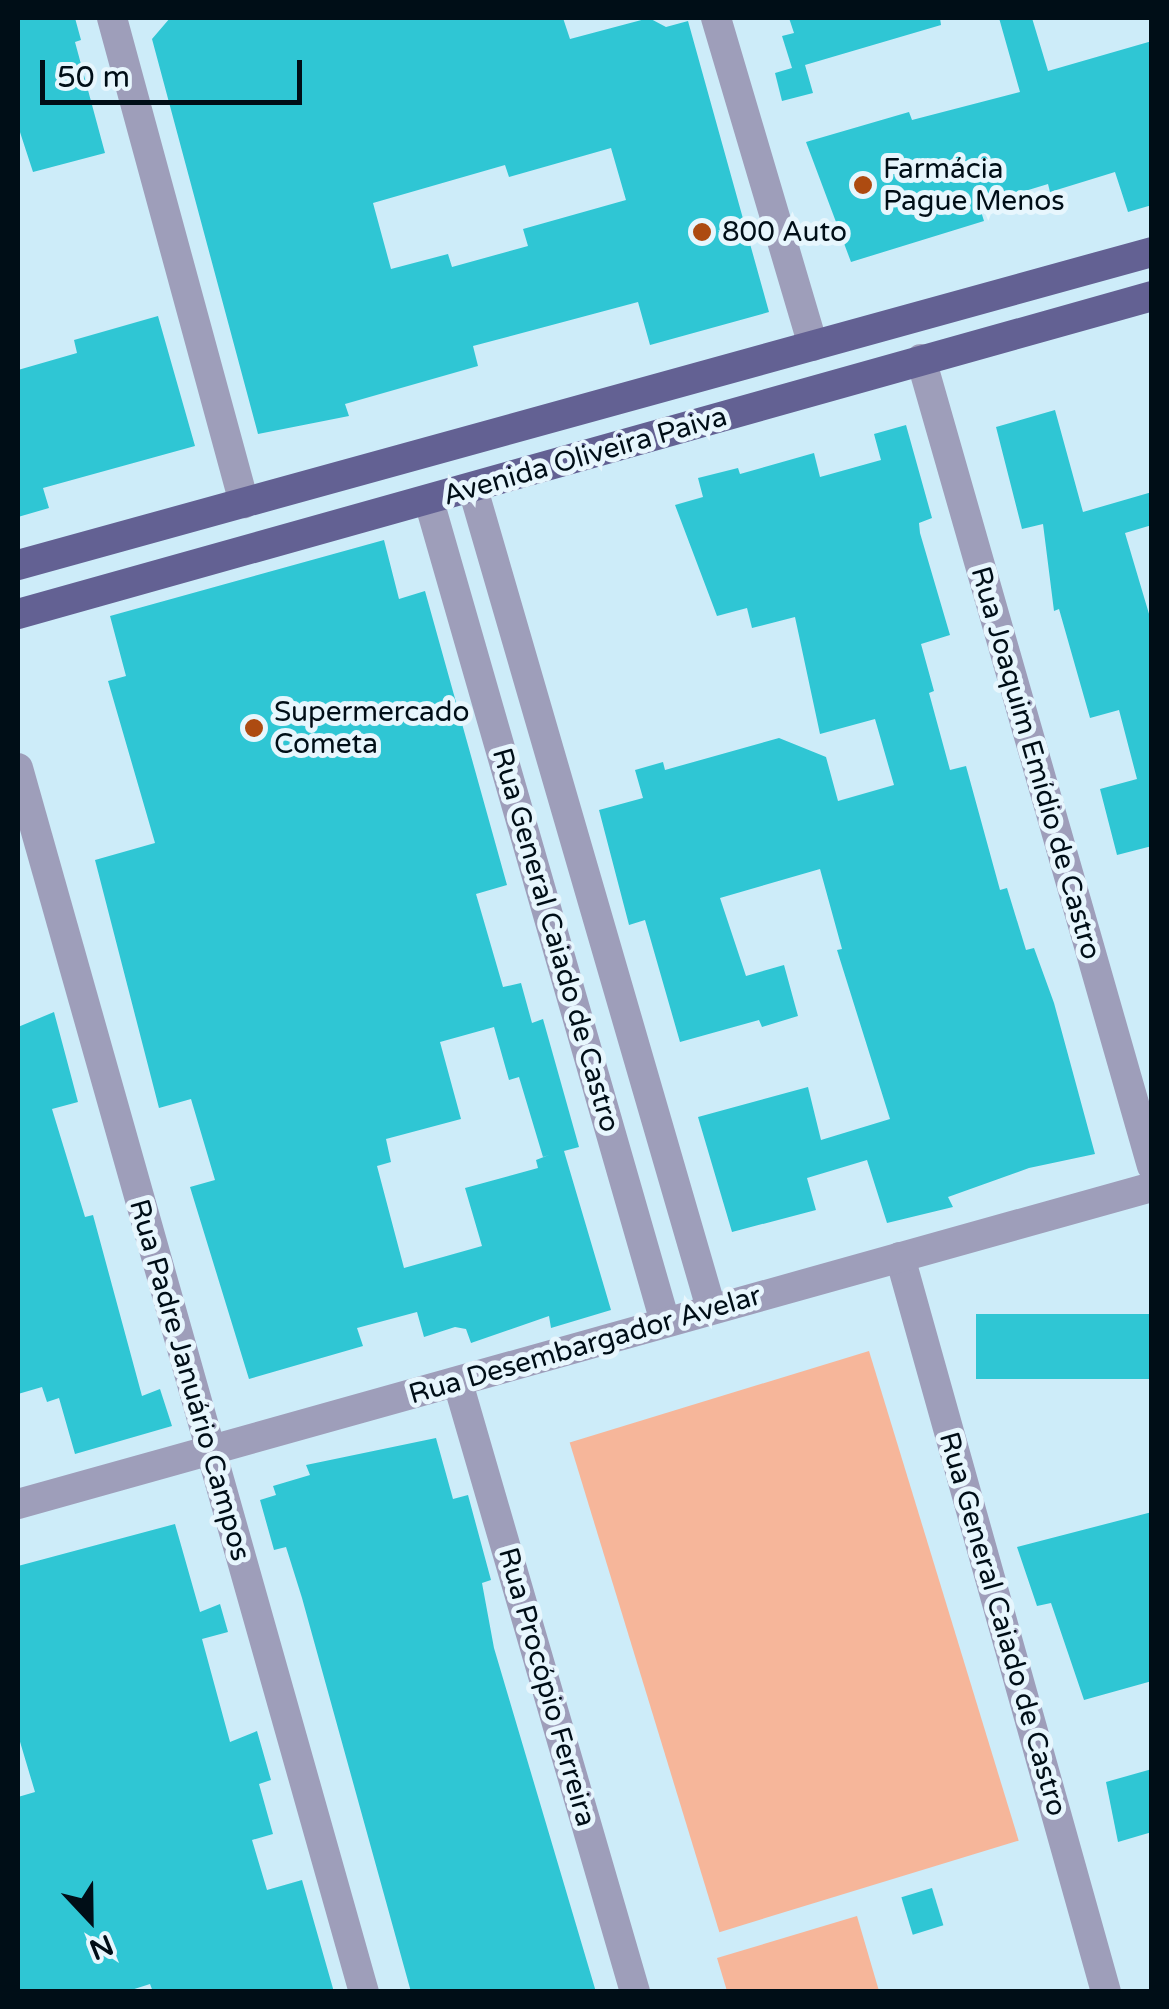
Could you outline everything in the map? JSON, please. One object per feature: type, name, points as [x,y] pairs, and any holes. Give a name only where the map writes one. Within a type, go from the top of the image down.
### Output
[{"type":"main road","name":"Avenida Oliveira Paiva","points":[[18,565],[1152,252]]},
{"type":"main road","name":"Avenida Oliveira Paiva","points":[[18,614],[1152,296]]},
{"type":"street","points":[[112,18],[244,503]]},
{"type":"street","points":[[716,18],[814,346]]},
{"type":"street","name":"Rua Joaquim Emídio de Castro","points":[[920,359],[1152,1166]]},
{"type":"street","name":"Rua General Caiado de Castro","points":[[473,489],[710,1308]]},
{"type":"street","name":"Rua General Caiado de Castro","points":[[429,501],[666,1322]]},
{"type":"street","name":"Rua Padre Januário Campos","points":[[18,768],[364,1992]]},
{"type":"street","name":"Rua Desembargador Avelar","points":[[18,1504],[1152,1187]]},
{"type":"street","name":"Rua General Caiado de Castro","points":[[900,1257],[1106,1992]]},
{"type":"street","name":"Rua Procópio Ferreira","points":[[458,1383],[635,1992]]},
{"type":"shaded area","points":[[869,1351],[1019,1841],[719,1932],[570,1443]]},
{"type":"shaded area","points":[[857,1916],[879,1991],[727,1991],[717,1958]]},
{"type":"building","points":[[18,18],[75,18],[81,40],[75,42],[105,153],[33,172],[18,126]]},
{"type":"building","points":[[170,18],[563,18],[570,39],[649,18],[666,27],[688,21],[769,312],[650,345],[638,302],[473,346],[478,366],[345,404],[349,416],[258,434],[152,39]],"holes":[[[611,148],[626,200],[523,229],[528,246],[452,267],[448,254],[391,269],[373,203],[505,165],[509,177]]]},
{"type":"building","points":[[789,18],[940,18],[941,25],[805,65],[813,93],[782,101],[775,73],[792,68],[782,36],[794,33]]},
{"type":"building","points":[[999,18],[1032,18],[1048,71],[1152,41],[1152,205],[1128,212],[1115,172],[1050,192],[1048,184],[979,205],[984,221],[851,262],[806,142],[909,112],[912,120],[1020,92]]},
{"type":"building","points":[[158,316],[195,446],[43,488],[49,508],[18,517],[18,370],[77,353],[74,340]]},
{"type":"building","points":[[1055,410],[1083,512],[1152,492],[1152,525],[1125,533],[1152,624],[1152,846],[1117,855],[1100,789],[1137,779],[1119,710],[1090,718],[1059,609],[1054,611],[1043,524],[1022,529],[996,427]]},
{"type":"building","points":[[906,425],[932,518],[919,523],[920,533],[950,635],[921,644],[934,691],[929,693],[950,770],[966,766],[1000,890],[1007,888],[1026,950],[1034,948],[1054,1003],[1095,1154],[1029,1168],[948,1197],[953,1207],[887,1223],[867,1160],[807,1178],[816,1210],[732,1232],[698,1117],[808,1087],[821,1140],[890,1119],[837,950],[842,949],[820,869],[720,898],[746,976],[784,965],[798,1016],[762,1027],[759,1020],[680,1042],[645,920],[629,925],[599,810],[643,798],[635,770],[663,762],[665,770],[779,738],[826,757],[838,801],[894,785],[875,719],[820,734],[795,617],[752,628],[747,608],[717,616],[675,505],[703,497],[698,478],[738,468],[740,474],[814,453],[820,477],[881,460],[874,434]]},
{"type":"building","points":[[384,540],[399,599],[425,591],[507,885],[476,894],[503,987],[521,983],[532,1023],[543,1019],[579,1147],[564,1151],[611,1310],[551,1328],[549,1316],[471,1343],[466,1329],[455,1327],[424,1337],[417,1312],[357,1328],[363,1346],[249,1379],[190,1187],[215,1180],[191,1099],[159,1108],[95,860],[155,843],[108,681],[126,676],[110,616]],"holes":[[[494,1027],[509,1080],[519,1077],[543,1157],[549,1155],[536,1160],[538,1168],[465,1188],[482,1246],[404,1268],[377,1166],[391,1162],[386,1139],[461,1119],[440,1042]]]},
{"type":"building","points":[[54,1012],[78,1102],[52,1109],[85,1217],[93,1215],[142,1396],[160,1389],[172,1426],[75,1454],[59,1398],[47,1402],[42,1387],[18,1394],[18,1027]]},
{"type":"building","points":[[976,1314],[1152,1314],[1152,1379],[976,1379]]},
{"type":"building","points":[[436,1438],[453,1499],[468,1495],[491,1580],[482,1583],[494,1648],[596,1992],[411,1992],[302,1598],[286,1547],[274,1550],[260,1500],[276,1495],[273,1486],[310,1475],[306,1465]]},
{"type":"building","points":[[1152,1512],[1152,1681],[1084,1700],[1051,1603],[1037,1606],[1017,1547]]},
{"type":"building","points":[[175,1524],[200,1612],[220,1604],[228,1632],[202,1639],[230,1742],[257,1731],[271,1780],[259,1784],[273,1834],[252,1840],[267,1890],[302,1880],[334,1992],[153,1992],[150,1984],[125,1992],[18,1992],[18,1797],[35,1792],[18,1735],[18,1566]]},
{"type":"building","points":[[1152,1769],[1152,1832],[1118,1842],[1106,1782]]},
{"type":"building","points":[[932,1888],[943,1925],[913,1935],[901,1897]]},
{"type":"place","name":"Farmácia Pague Menos","points":[[863,185]]},
{"type":"place","name":"800 Auto","points":[[702,232]]},
{"type":"place","name":"Supermercado Cometa","points":[[254,728]]}]
